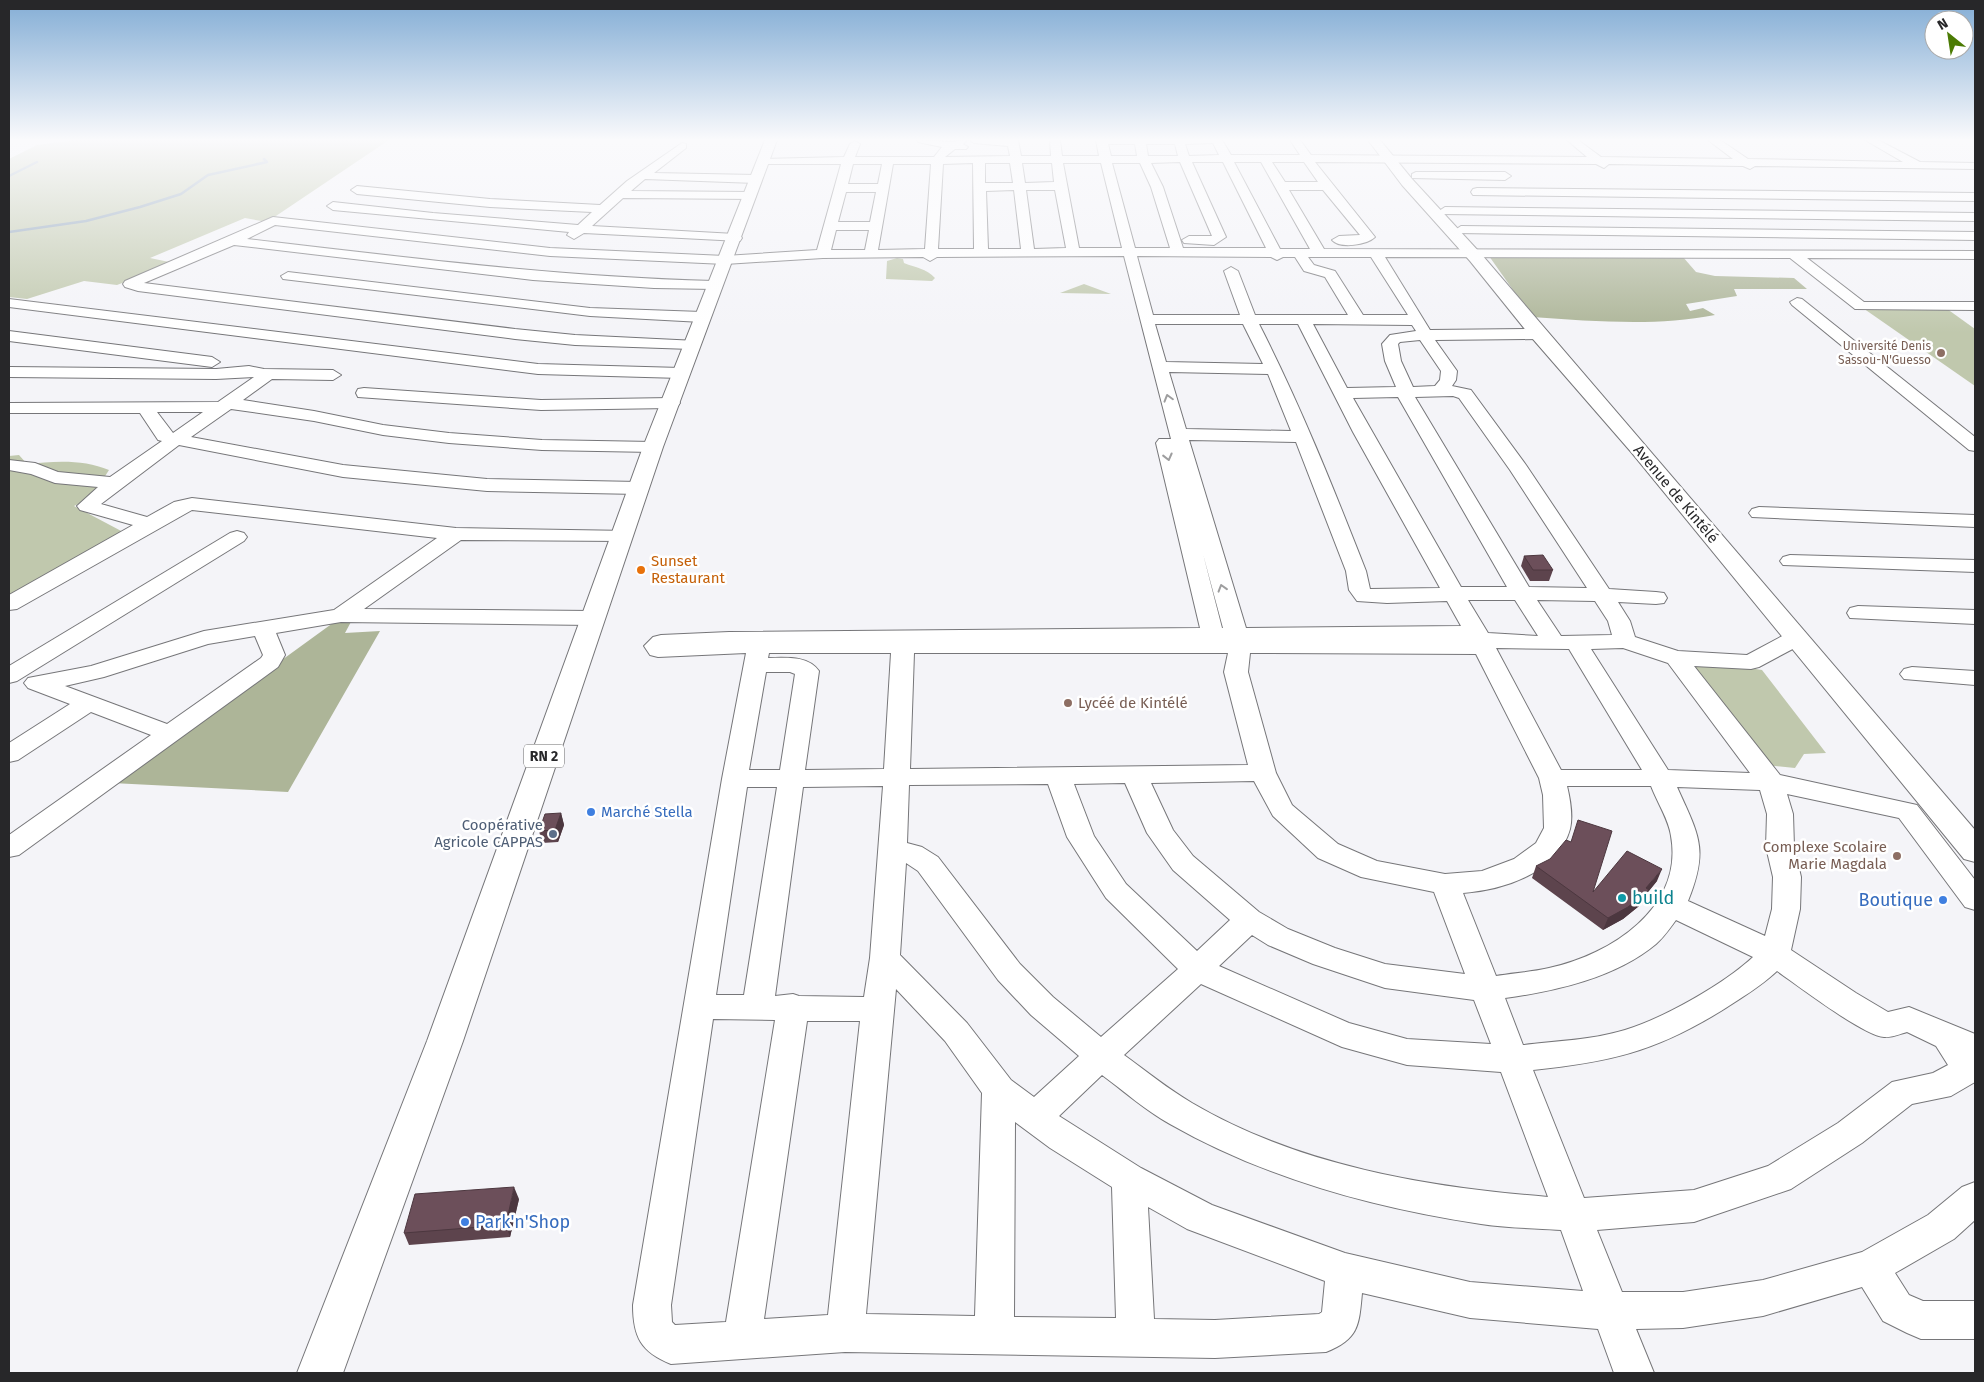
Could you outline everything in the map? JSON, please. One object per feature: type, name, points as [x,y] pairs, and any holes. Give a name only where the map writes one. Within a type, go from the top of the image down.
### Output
[{"type":"main road","name":"RN 2","points":[[320,1373],[445,1041],[653,447],[747,204]]},
{"type":"main road","name":"Avenue de Kintélé","points":[[1435,204],[1477,253],[1538,334],[1627,435],[1975,851]]},
{"type":"street","points":[[519,204],[605,209]]},
{"type":"street","points":[[447,325],[505,287],[585,226],[610,204]]},
{"type":"street","points":[[825,247],[836,204]]},
{"type":"street","points":[[872,247],[880,204]]},
{"type":"street","points":[[932,251],[935,204]]},
{"type":"street","points":[[979,204],[980,247]]},
{"type":"street","points":[[1021,204],[1027,247]]},
{"type":"street","points":[[1063,204],[1071,247]]},
{"type":"street","points":[[1112,204],[1213,641]]},
{"type":"street","points":[[1163,204],[1176,246]]},
{"type":"street","points":[[692,344],[575,340],[131,286],[131,283],[232,241],[273,221],[550,252],[729,252],[788,256],[932,251],[980,247],[1071,247],[1124,254],[1214,241],[1218,237],[1205,204]]},
{"type":"street","points":[[1256,204],[1276,254]]},
{"type":"street","points":[[1288,204],[1315,246]]},
{"type":"street","points":[[788,256],[825,247],[1124,254],[1276,254],[1368,237],[1341,204]]},
{"type":"street","points":[[1440,204],[1477,253]]},
{"type":"street","points":[[1666,204],[1678,214]]},
{"type":"street","points":[[333,206],[433,218],[585,226],[729,252]]},
{"type":"street","points":[[1445,211],[1975,216]]},
{"type":"street","points":[[830,226],[876,226]]},
{"type":"street","points":[[1461,230],[1975,236]]},
{"type":"street","points":[[232,241],[521,274],[670,285],[729,252]]},
{"type":"street","points":[[1176,246],[1302,256],[1433,256],[1448,253]]},
{"type":"street","points":[[1315,246],[1448,253],[1975,255]]},
{"type":"street","points":[[1124,254],[1147,319],[1237,651],[1263,773],[1282,810],[1328,851],[1371,870],[1445,884],[1484,882],[1524,866],[1547,849],[1557,828],[1556,794],[1552,778],[1480,640],[1452,594],[1362,432],[1303,319]]},
{"type":"street","points":[[1792,254],[1860,306],[1975,306]]},
{"type":"street","points":[[1302,256],[1309,268],[1330,274],[1358,319]]},
{"type":"street","points":[[1377,256],[1427,335],[1432,349],[1449,371],[1448,380],[1440,391]]},
{"type":"street","points":[[1231,271],[1249,320],[1274,369],[1303,437],[1356,571],[1360,590],[1363,594],[1387,598],[1452,594],[1602,594],[1656,598]]},
{"type":"street","points":[[288,276],[590,312],[702,317]]},
{"type":"street","points":[[1797,302],[1975,446]]},
{"type":"street","points":[[9,303],[538,369],[681,373]]},
{"type":"street","points":[[1147,319],[1418,320]]},
{"type":"street","points":[[1134,774],[1161,833],[1183,863],[1250,920],[1278,937],[1324,956],[1385,976],[1485,989],[1550,980],[1586,968],[1626,950],[1647,935],[1672,906],[1684,876],[1685,835],[1660,778],[1565,643],[1522,594],[1405,392],[1394,362],[1390,344],[1395,338],[1404,336],[1538,334]]},
{"type":"street","points":[[9,336],[240,366],[257,372],[265,378],[114,483],[87,506],[150,524]]},
{"type":"street","points":[[1159,367],[1274,369]]},
{"type":"street","points":[[9,372],[216,374],[257,372],[333,375]]},
{"type":"street","points":[[1343,393],[1453,391],[1465,394],[1519,469],[1619,620],[1625,641]]},
{"type":"street","points":[[364,393],[541,405],[671,403]]},
{"type":"street","points":[[9,408],[146,408],[224,405],[314,416],[383,430],[449,438],[542,445],[653,447]]},
{"type":"street","points":[[146,408],[164,436],[343,471],[487,485],[639,488]]},
{"type":"street","points":[[1178,434],[1303,437]]},
{"type":"street","points":[[9,465],[35,469],[55,477],[114,483]]},
{"type":"street","points":[[9,604],[181,506],[192,504],[456,534],[623,535]]},
{"type":"street","points":[[1759,513],[1975,521]]},
{"type":"street","points":[[341,615],[456,534]]},
{"type":"street","points":[[10,674],[237,537]]},
{"type":"street","points":[[1790,561],[1975,566]]},
{"type":"street","points":[[1858,613],[1975,617]]},
{"type":"street","points":[[38,684],[96,672],[204,638],[341,615],[592,618]]},
{"type":"street","points":[[9,848],[270,662],[274,655],[263,628]]},
{"type":"street","points":[[759,650],[903,642],[1213,641],[1237,651],[1480,640],[1565,643],[1625,641],[1676,658],[1751,662],[1796,638]]},
{"type":"street","points":[[1213,641],[1237,651]]},
{"type":"street","points":[[845,1333],[877,1009],[884,958],[893,848],[903,642]]},
{"type":"street","points":[[759,650],[735,779],[652,1305],[652,1327],[661,1341],[670,1345],[845,1333],[1215,1339],[1326,1333],[1340,1322],[1345,1271]]},
{"type":"street","points":[[758,1007],[807,671],[804,667],[794,665],[759,650]]},
{"type":"street","points":[[1058,775],[1081,837],[1116,891],[1198,970],[1342,1034],[1407,1052],[1512,1059],[1587,1052],[1629,1042],[1677,1022],[1750,978],[1775,954],[1786,909],[1787,877],[1780,847],[1780,814],[1771,782],[1676,658]]},
{"type":"street","points":[[10,674],[171,734]]},
{"type":"street","points":[[1912,674],[1975,678]]},
{"type":"street","points":[[9,754],[89,703]]},
{"type":"street","points":[[735,779],[792,780],[1263,773]]},
{"type":"street","points":[[1552,778],[1660,778],[1771,782],[1908,811],[1975,900]]},
{"type":"street","points":[[893,848],[912,854],[928,864],[1009,972],[1042,1006],[1100,1055],[1180,1113],[1244,1144],[1291,1163],[1381,1190],[1483,1208],[1573,1215],[1694,1206],[1779,1178],[1850,1132],[1904,1092],[1939,1086],[1968,1070],[1961,1042],[1909,1019],[1885,1025],[1845,1002],[1775,954],[1672,906]]},
{"type":"street","points":[[1445,884],[1573,1215],[1608,1311],[1634,1373]]},
{"type":"street","points":[[1035,1117],[1100,1055],[1198,970],[1250,920]]},
{"type":"street","points":[[884,958],[956,1032],[999,1090],[1062,1138],[1129,1179],[1200,1217],[1345,1271],[1470,1300],[1608,1311],[1683,1310],[1763,1298],[1870,1267],[1941,1228],[1975,1198]]},
{"type":"street","points":[[699,1007],[793,1006],[877,1009]]},
{"type":"street","points":[[742,1341],[793,1006]]},
{"type":"street","points":[[994,1334],[999,1090]]},
{"type":"street","points":[[1129,1179],[1136,1338]]},
{"type":"street","points":[[1870,1267],[1896,1308],[1921,1320],[1975,1320]]},
{"type":"green space","points":[[9,204],[293,204],[267,222],[245,218],[150,258],[174,263],[117,285],[84,281],[27,299],[9,297]]},
{"type":"green space","points":[[1489,256],[1683,257],[1696,272],[1715,276],[1794,278],[1807,289],[1734,289],[1737,296],[1686,304],[1690,311],[1703,308],[1715,315],[1692,319],[1624,322],[1532,317]]},
{"type":"green space","points":[[897,258],[903,259],[904,263],[924,270],[935,278],[932,281],[886,279],[887,261]]},
{"type":"green space","points":[[1084,284],[1111,294],[1060,293]]},
{"type":"green space","name":"Université Denis Sassou-N'Guesso","points":[[1860,306],[1943,306],[1975,329],[1975,386]]},
{"type":"green space","points":[[19,455],[27,464],[79,462],[109,470],[91,498],[74,506],[125,533],[9,601],[9,456]]},
{"type":"green space","points":[[337,620],[352,620],[345,633],[380,631],[288,792],[112,783]]},
{"type":"green space","points":[[1689,665],[1737,666],[1762,670],[1826,753],[1804,754],[1795,768],[1765,765]]},
{"type":"building","points":[[1543,555],[1553,570],[1533,570],[1524,556]]},
{"type":"building","points":[[561,813],[555,830],[539,831],[545,814]]},
{"type":"building","points":[[1578,820],[1612,831],[1593,892],[1627,851],[1662,869],[1646,888],[1649,890],[1628,907],[1608,918],[1536,866],[1550,859],[1566,840],[1571,842]]},
{"type":"building","name":"Park'n'Shop","points":[[514,1187],[506,1225],[404,1233],[415,1194]]},
{"type":"waterway","points":[[9,232],[86,221],[148,204]]},
{"type":"place","name":"Université Denis Sassou-N'Guesso","points":[[1941,353]]},
{"type":"place","name":"Sunset Restaurant","points":[[641,570]]},
{"type":"place","name":"Lycéé de Kintélé","points":[[1068,703]]},
{"type":"place","name":"Marché Stella","points":[[591,812]]},
{"type":"place","name":"Coopérative Agricole CAPPAS","points":[[553,834]]},
{"type":"place","name":"Complexe Scolaire Marie Magdala","points":[[1897,856]]},
{"type":"place","name":"build","points":[[1622,898]]},
{"type":"place","name":"Boutique","points":[[1943,900]]},
{"type":"place","name":"Park'n'Shop","points":[[465,1222]]}]
